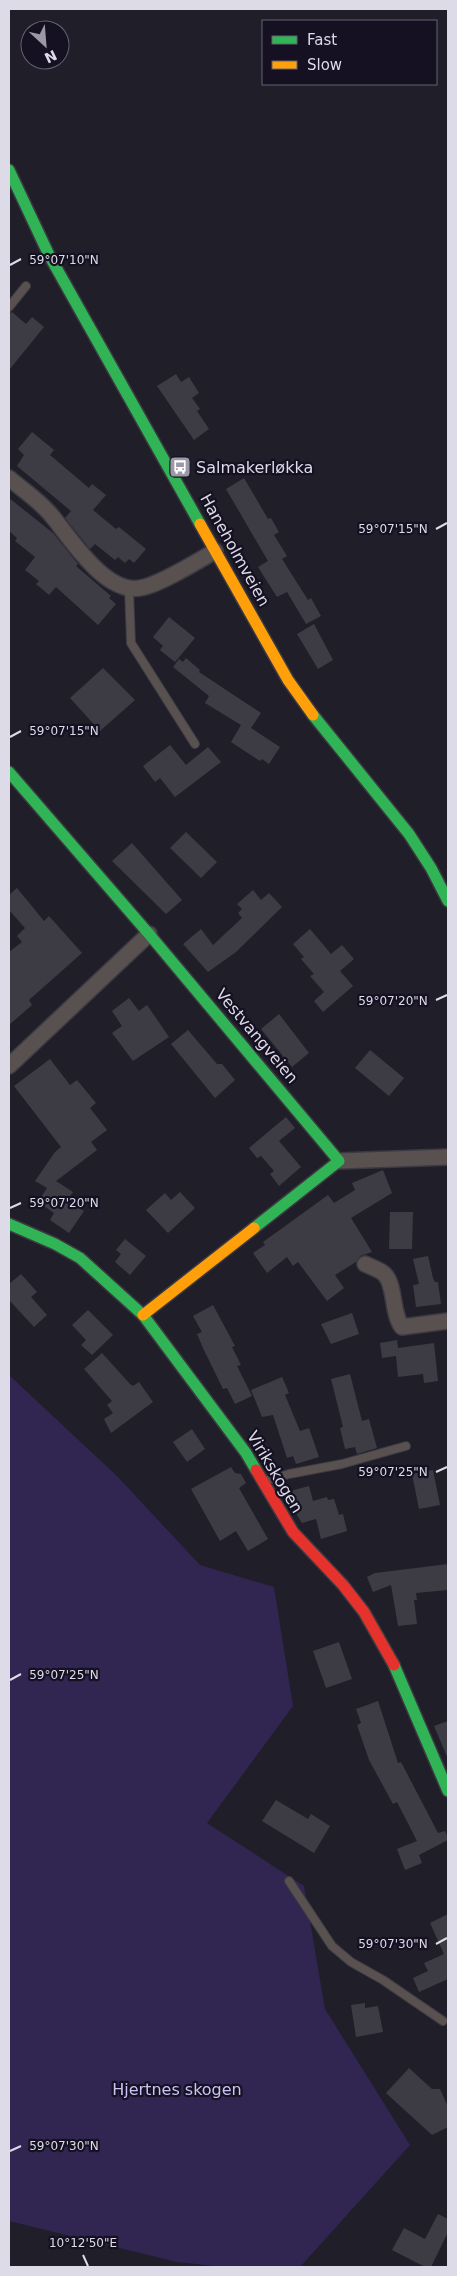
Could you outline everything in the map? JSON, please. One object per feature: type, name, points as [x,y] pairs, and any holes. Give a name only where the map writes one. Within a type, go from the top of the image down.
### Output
[{"type":"street","name":"Haneholmveien","points":[[9,170],[11,184],[45,248],[288,680],[324,730],[408,834],[431,868],[448,901]]},
{"type":"street","points":[[9,478],[52,515],[83,556],[104,574],[129,589],[141,588],[183,569],[216,551]]},
{"type":"street","name":"Vestvangveien","points":[[9,772],[149,934],[339,1162]]},
{"type":"street","points":[[9,1066],[149,934]]},
{"type":"street","points":[[143,1315],[339,1162],[448,1157]]},
{"type":"street","name":"Virikskogen","points":[[9,1224],[55,1244],[80,1258],[143,1315],[227,1425],[264,1481],[279,1512],[293,1532],[343,1585],[364,1612],[384,1643],[448,1791]]},
{"type":"street","points":[[365,1264],[384,1274],[389,1280],[394,1308],[402,1327],[448,1321]]},
{"type":"lane","points":[[9,307],[26,286]]},
{"type":"lane","points":[[129,589],[131,643],[195,744]]},
{"type":"lane","points":[[264,1481],[342,1464],[406,1446]]},
{"type":"lane","points":[[289,1881],[332,1946],[351,1962],[383,1980],[443,2022]]},
{"type":"green space","name":"Hjertnes skogen","points":[[9,1375],[117,1476],[200,1565],[274,1587],[293,1706],[207,1823],[304,1886],[325,2009],[410,2145],[300,2267],[224,2267],[177,2262],[9,2221]]},
{"type":"building","points":[[12,312],[26,324],[32,317],[44,327],[9,370],[9,313]]},
{"type":"building","points":[[176,374],[181,382],[189,377],[199,393],[192,398],[200,409],[197,411],[209,429],[194,440],[157,386]]},
{"type":"building","points":[[32,432],[54,450],[50,455],[89,488],[92,484],[106,495],[93,510],[116,529],[119,527],[146,549],[134,563],[129,559],[125,563],[118,557],[115,560],[95,544],[90,549],[65,518],[71,511],[17,466],[24,455],[18,449]]},
{"type":"building","points":[[244,478],[268,519],[271,518],[279,532],[274,535],[287,556],[282,559],[308,600],[311,598],[321,616],[306,624],[287,592],[277,597],[258,567],[268,561],[226,489]]},
{"type":"building","points":[[9,498],[53,533],[78,564],[76,566],[111,596],[109,598],[116,604],[98,625],[56,587],[49,595],[36,584],[39,581],[25,570],[35,557],[15,541],[17,538],[9,531]]},
{"type":"building","points":[[169,617],[195,638],[175,662],[160,650],[163,646],[153,637]]},
{"type":"building","points":[[314,624],[333,660],[318,669],[297,634]]},
{"type":"building","points":[[186,658],[200,670],[199,672],[261,713],[251,728],[280,747],[269,764],[262,759],[260,761],[231,742],[241,725],[205,703],[209,696],[173,667],[179,659],[183,662]]},
{"type":"building","points":[[103,668],[135,700],[100,731],[70,698]]},
{"type":"building","points":[[170,745],[186,765],[208,747],[221,762],[175,797],[160,778],[155,782],[143,766]]},
{"type":"building","points":[[186,832],[217,862],[201,878],[170,848]]},
{"type":"building","points":[[132,843],[182,900],[166,914],[112,861]]},
{"type":"building","points":[[17,888],[44,921],[49,916],[82,953],[29,1000],[32,1005],[9,1025],[9,952],[22,942],[17,936],[25,928],[9,910],[9,895]]},
{"type":"building","points":[[253,890],[261,900],[269,893],[282,907],[236,952],[208,972],[183,944],[201,929],[213,945],[242,918],[238,913],[242,909],[237,904]]},
{"type":"building","points":[[310,929],[331,954],[342,945],[354,959],[340,971],[353,986],[323,1012],[314,1001],[324,992],[310,976],[314,974],[301,959],[304,957],[293,944]]},
{"type":"building","points":[[129,998],[139,1011],[147,1005],[169,1037],[133,1061],[112,1033],[122,1026],[112,1011]]},
{"type":"building","points":[[279,1014],[309,1053],[292,1067],[261,1029]]},
{"type":"building","points":[[188,1030],[217,1064],[222,1064],[235,1080],[215,1098],[171,1044]]},
{"type":"building","points":[[370,1050],[404,1078],[389,1096],[355,1068]]},
{"type":"building","points":[[50,1059],[70,1085],[77,1080],[96,1103],[90,1108],[107,1130],[91,1142],[97,1150],[56,1181],[73,1192],[67,1200],[84,1211],[69,1233],[50,1220],[54,1213],[38,1202],[47,1188],[35,1181],[55,1152],[61,1147],[14,1086]]},
{"type":"building","points":[[286,1117],[295,1128],[279,1141],[301,1167],[279,1186],[270,1174],[274,1171],[261,1156],[257,1158],[249,1148]]},
{"type":"building","points":[[383,1170],[392,1193],[351,1218],[372,1252],[360,1256],[356,1262],[335,1275],[344,1288],[327,1301],[298,1262],[293,1266],[287,1257],[267,1273],[253,1253],[265,1245],[263,1242],[328,1195],[334,1203],[355,1190],[352,1183]]},
{"type":"building","points":[[180,1192],[195,1208],[168,1233],[146,1210],[165,1193],[171,1200]]},
{"type":"building","points":[[390,1212],[413,1212],[412,1249],[389,1249]]},
{"type":"building","points":[[125,1239],[146,1256],[130,1275],[115,1262],[121,1254],[116,1250]]},
{"type":"building","points":[[428,1256],[433,1278],[435,1282],[438,1282],[441,1304],[416,1307],[413,1285],[419,1284],[413,1259]]},
{"type":"building","points":[[21,1274],[37,1292],[31,1297],[47,1315],[34,1327],[9,1300],[9,1284]]},
{"type":"building","points":[[213,1305],[235,1346],[232,1347],[241,1365],[237,1366],[252,1396],[235,1404],[227,1388],[223,1389],[203,1348],[197,1334],[202,1332],[193,1316]]},
{"type":"building","points":[[88,1310],[113,1335],[92,1355],[81,1345],[86,1340],[72,1325]]},
{"type":"building","points":[[352,1313],[359,1334],[331,1344],[321,1324]]},
{"type":"building","points":[[397,1340],[398,1348],[434,1343],[438,1381],[424,1383],[423,1374],[398,1377],[396,1356],[382,1358],[380,1343]]},
{"type":"building","points":[[102,1353],[130,1384],[133,1386],[139,1382],[153,1402],[111,1433],[104,1419],[113,1413],[107,1405],[112,1401],[84,1369]]},
{"type":"building","points":[[350,1374],[362,1421],[369,1419],[377,1448],[357,1454],[355,1447],[345,1449],[340,1428],[343,1427],[331,1379]]},
{"type":"building","points":[[282,1377],[289,1393],[285,1395],[300,1431],[309,1428],[319,1457],[296,1464],[293,1456],[287,1458],[273,1415],[262,1417],[251,1390]]},
{"type":"building","points":[[192,1429],[205,1449],[187,1462],[173,1442]]},
{"type":"building","points":[[231,1467],[235,1473],[241,1474],[246,1483],[239,1488],[268,1539],[248,1551],[236,1531],[220,1541],[191,1489]]},
{"type":"building","points":[[433,1470],[440,1505],[419,1509],[412,1474]]},
{"type":"building","points":[[309,1486],[313,1501],[327,1497],[328,1500],[334,1499],[339,1515],[343,1514],[347,1531],[321,1539],[316,1519],[302,1523],[283,1493]]},
{"type":"building","points":[[448,1564],[448,1590],[416,1593],[417,1600],[414,1600],[417,1624],[398,1626],[391,1585],[373,1592],[367,1577],[375,1573]]},
{"type":"building","points":[[339,1642],[352,1679],[326,1688],[313,1651]]},
{"type":"building","points":[[378,1701],[398,1763],[401,1762],[438,1833],[445,1831],[448,1837],[448,1840],[419,1855],[422,1863],[405,1870],[397,1849],[417,1841],[397,1802],[393,1804],[369,1760],[357,1725],[361,1723],[356,1709]]},
{"type":"building","points":[[448,1721],[448,1759],[434,1726]]},
{"type":"building","points":[[276,1800],[308,1819],[311,1814],[330,1826],[314,1853],[262,1821]]},
{"type":"building","points":[[448,1914],[448,1979],[419,1992],[413,1978],[428,1971],[424,1963],[444,1954],[430,1923]]},
{"type":"building","points":[[365,2003],[365,2008],[378,2006],[383,2032],[356,2037],[351,2005]]},
{"type":"building","points":[[409,2068],[432,2089],[440,2089],[448,2107],[448,2127],[432,2135],[386,2093]]},
{"type":"building","points":[[438,2214],[448,2219],[448,2232],[431,2267],[425,2267],[392,2250],[404,2228],[425,2239]]},
{"type":"traffic: fast","points":[[9,170],[49,255],[200,524]]},
{"type":"traffic: fast","points":[[313,715],[409,834],[431,868],[448,901]]},
{"type":"traffic: fast","points":[[9,772],[149,934],[339,1161],[254,1228]]},
{"type":"traffic: fast","points":[[9,1224],[55,1244],[80,1258],[143,1315],[246,1453],[256,1470]]},
{"type":"traffic: fast","points":[[394,1665],[448,1791]]},
{"type":"traffic: slow","points":[[200,524],[288,680],[313,715]]},
{"type":"traffic: slow","points":[[143,1315],[254,1228]]},
{"type":"traffic: jam","points":[[256,1470],[293,1532],[343,1585],[364,1612],[394,1665]]},
{"type":"place","name":"Salmakerløkka","points":[[180,467]]}]
